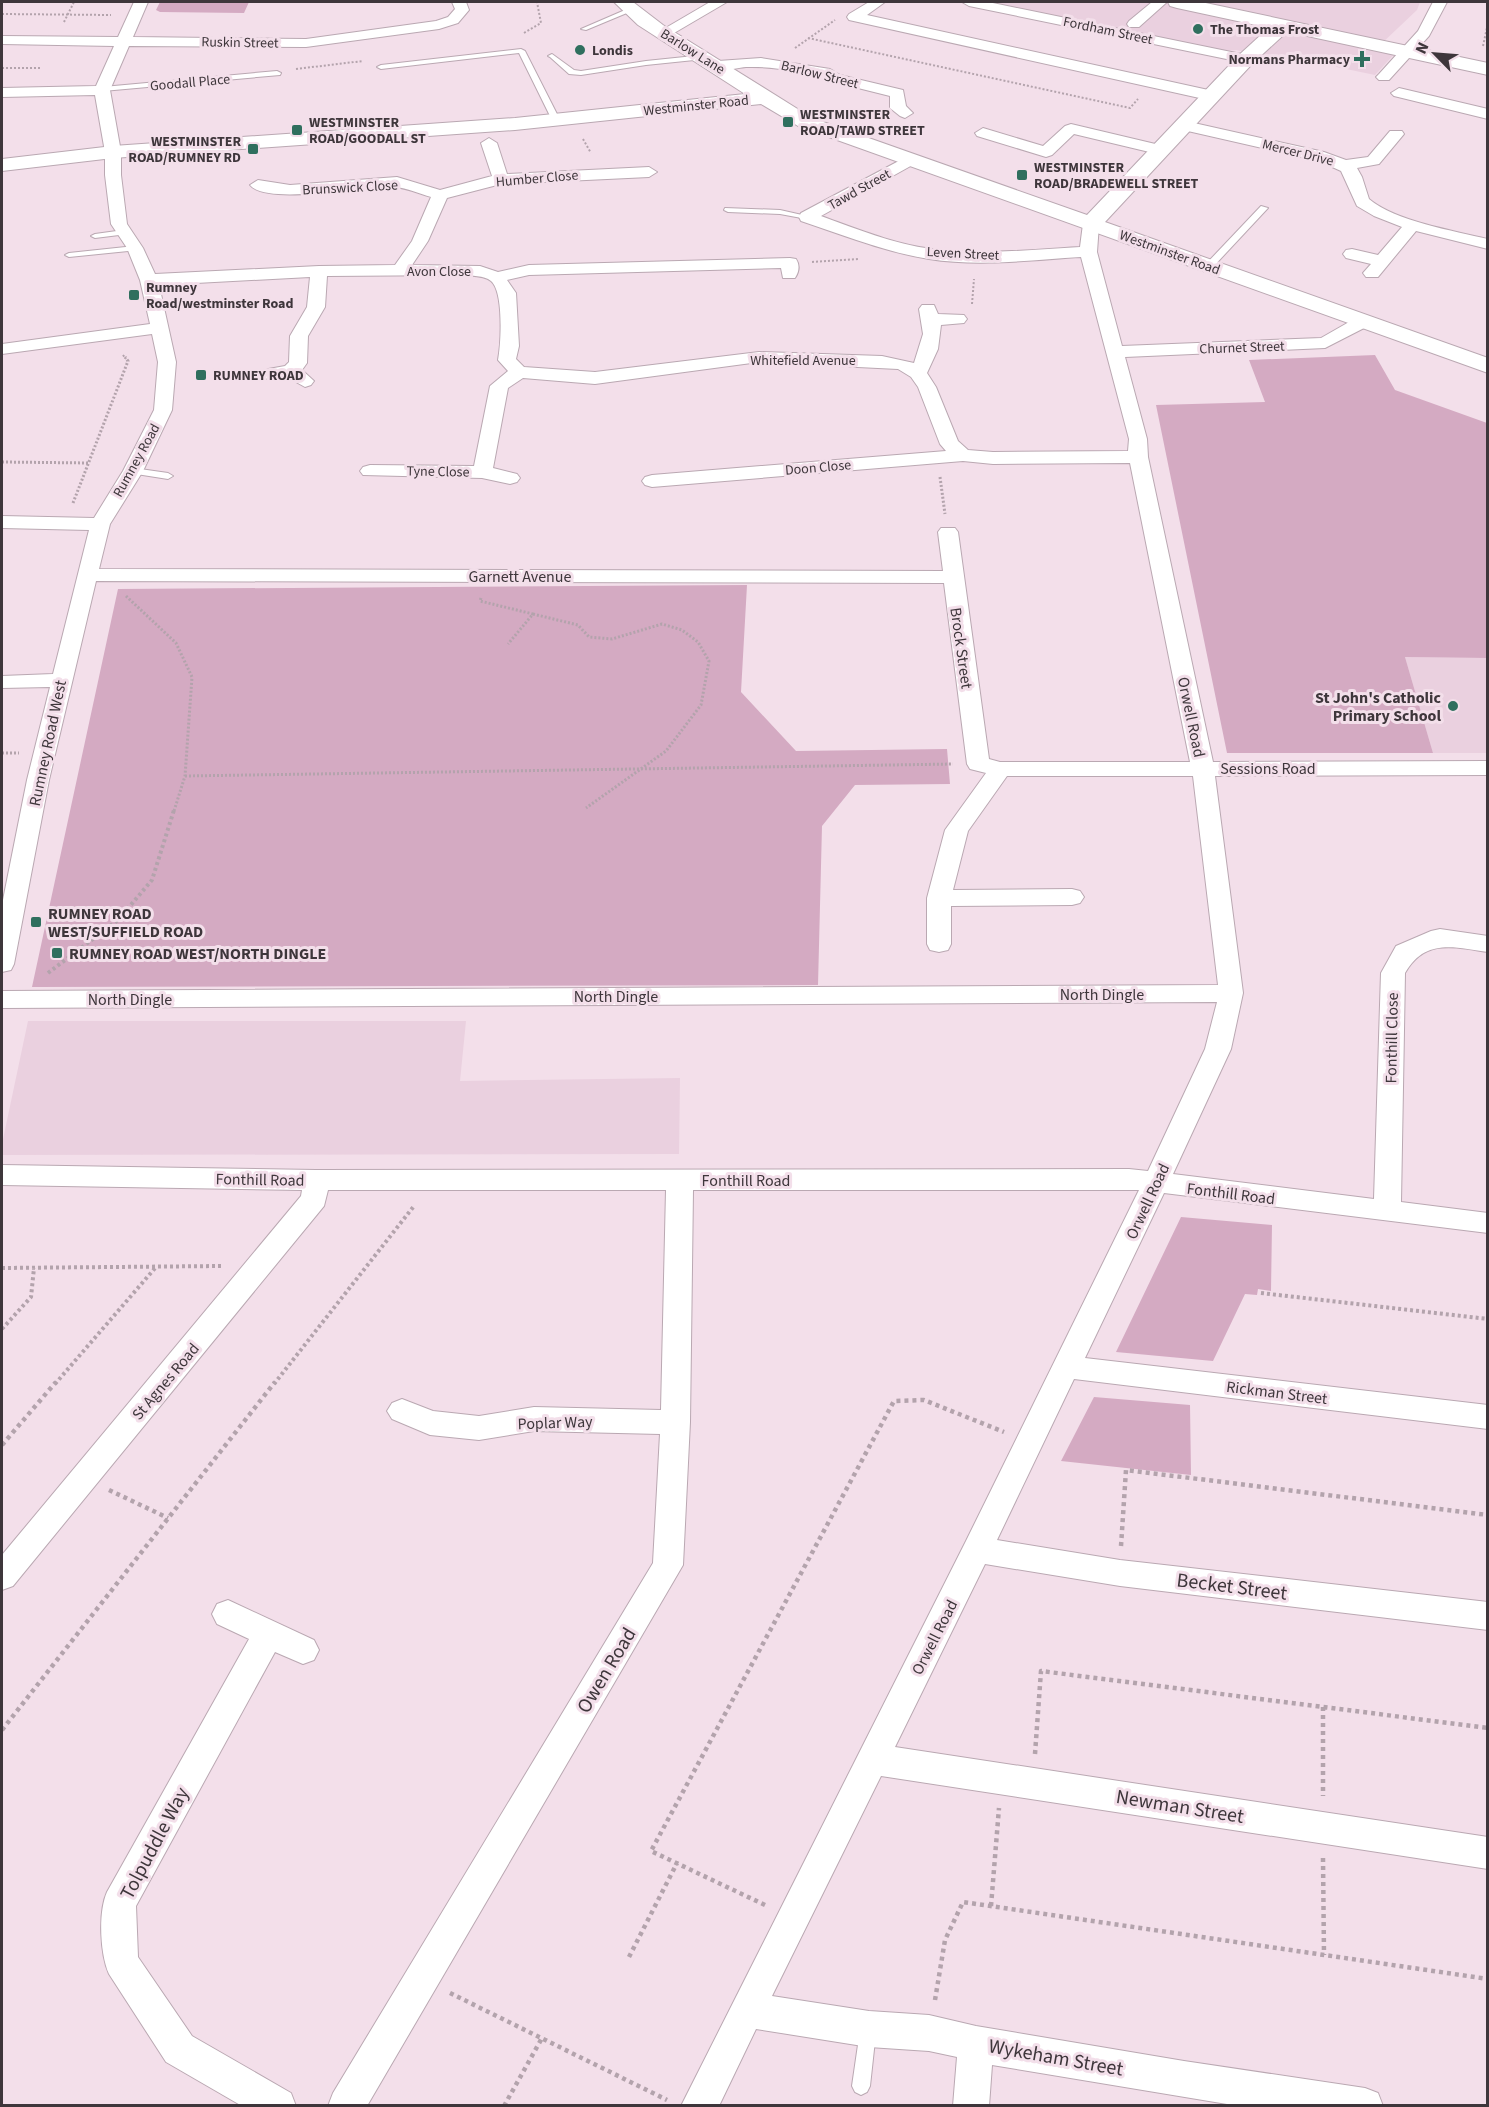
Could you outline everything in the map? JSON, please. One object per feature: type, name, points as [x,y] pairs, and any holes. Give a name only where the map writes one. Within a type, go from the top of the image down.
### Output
[{"type":"main road","points":[[1177,2],[1408,52],[1485,62]]},
{"type":"main road","name":"Barlow Lane","points":[[627,5],[664,33],[765,98]]},
{"type":"main road","points":[[1091,224],[1250,56],[1282,26]]},
{"type":"main road","name":"Westminster Road","points":[[2,165],[114,152],[564,119],[765,98],[774,106],[805,122],[1488,366]]},
{"type":"street","name":"Ruskin Street","points":[[2,40],[306,43],[439,25],[453,20],[462,10],[459,2]]},
{"type":"street","points":[[664,33],[720,2]]},
{"type":"street","points":[[854,17],[878,2]]},
{"type":"street","name":"Fordham Street","points":[[969,2],[1014,5],[1250,56]]},
{"type":"street","points":[[1134,24],[1160,2]]},
{"type":"street","points":[[1384,77],[1424,33],[1440,2]]},
{"type":"street","points":[[981,33],[1014,5]]},
{"type":"street","points":[[2,93],[103,90],[138,8]]},
{"type":"street","points":[[854,17],[981,33],[1213,96]]},
{"type":"street","name":"Barlow Street","points":[[711,62],[779,63],[830,74],[835,78],[898,93],[898,108],[905,113]]},
{"type":"street","name":"Rumney Road","points":[[100,524],[133,471],[163,410],[167,362],[149,280],[135,248],[118,224],[113,175],[114,152],[103,90]]},
{"type":"street","points":[[1399,93],[1420,106],[1488,114]]},
{"type":"street","name":"Mercer Drive","points":[[1185,126],[1324,157],[1344,165],[1353,173],[1357,195],[1366,205],[1413,224],[1488,244]]},
{"type":"street","points":[[983,133],[1046,152],[1071,129],[1162,150]]},
{"type":"street","points":[[1344,165],[1373,161],[1396,134]]},
{"type":"street","points":[[489,143],[501,179]]},
{"type":"street","name":"Tawd Street","points":[[807,217],[910,160]]},
{"type":"street","name":"Humber Close","points":[[440,195],[501,179],[650,170]]},
{"type":"street","name":"Brunswick Close","points":[[241,192],[261,178],[290,190],[397,182],[440,195]]},
{"type":"street","points":[[400,271],[420,241],[440,195]]},
{"type":"street","name":"Leven Street","points":[[807,217],[875,241],[932,254],[1088,252]]},
{"type":"street","name":"Orwell Road","points":[[699,2106],[977,1550],[1155,1184],[1218,1049],[1231,993],[1203,769],[1138,457],[1138,439],[1117,352],[1088,252],[1091,224]]},
{"type":"street","points":[[1352,254],[1376,267],[1413,224]]},
{"type":"street","name":"Avon Close","points":[[149,280],[319,271],[480,271],[497,277],[529,270],[790,263],[789,274]]},
{"type":"street","points":[[269,374],[298,376],[299,336],[316,307],[319,271]]},
{"type":"street","points":[[497,277],[507,293],[510,346],[507,360],[519,372]]},
{"type":"street","points":[[958,319],[930,315],[930,351],[918,372],[927,387],[950,444],[963,455],[993,458],[1138,457]]},
{"type":"street","name":"Churnet Street","points":[[1117,352],[1325,343],[1362,322]]},
{"type":"street","points":[[2,349],[160,328]]},
{"type":"street","name":"Whitefield Avenue","points":[[519,372],[595,378],[759,357],[882,361],[903,364],[918,372]]},
{"type":"street","name":"Tyne Close","points":[[482,472],[488,452],[499,386],[519,372]]},
{"type":"street","name":"Doon Close","points":[[652,481],[672,487],[963,455]]},
{"type":"street","name":"Tyne Close","points":[[370,471],[392,464],[482,472],[510,478]]},
{"type":"street","points":[[2,522],[100,524]]},
{"type":"street","name":"Rumney Road West","points":[[2,964],[12,867],[38,780],[100,524]]},
{"type":"street","name":"Brock Street","points":[[948,532],[953,577],[989,766]]},
{"type":"street","name":"Garnett Avenue","points":[[86,575],[953,577]]},
{"type":"street","points":[[2,682],[61,680]]},
{"type":"street","points":[[939,944],[939,898],[957,830],[989,766]]},
{"type":"street","name":"Sessions Road","points":[[989,766],[1203,769],[1488,768]]},
{"type":"street","points":[[939,898],[1072,897]]},
{"type":"street","name":"Fonthill Close","points":[[1387,1212],[1393,973],[1405,952],[1440,938],[1488,944]]},
{"type":"street","name":"North Dingle","points":[[2,999],[1231,993]]},
{"type":"street","name":"Fonthill Road","points":[[2,1175],[316,1180],[416,1178],[680,1181],[1130,1179],[1155,1184],[1488,1223]]},
{"type":"street","name":"St Agnes Road","points":[[2,1577],[314,1199],[316,1180]]},
{"type":"street","name":"Owen Road","points":[[346,2106],[668,1565],[675,1422],[680,1181]]},
{"type":"street","name":"Rickman Street","points":[[1067,1367],[1488,1418]]},
{"type":"street","name":"Poplar Way","points":[[402,1412],[430,1423],[479,1428],[534,1419],[675,1422]]},
{"type":"street","name":"Becket Street","points":[[977,1550],[1120,1573],[1488,1616]]},
{"type":"street","points":[[228,1614],[303,1650]]},
{"type":"street","name":"Tolpuddle Way","points":[[268,1634],[120,1904],[121,1962],[179,2049],[278,2106]]},
{"type":"street","name":"Newman Street","points":[[872,1759],[1488,1853]]},
{"type":"street","name":"Wykeham Street","points":[[747,2010],[869,2029],[929,2033],[1254,2098],[1365,2106]]},
{"type":"street","points":[[971,2106],[976,2044]]},
{"type":"lane","points":[[584,29],[627,5]]},
{"type":"lane","points":[[381,67],[521,51],[564,119]]},
{"type":"lane","points":[[552,56],[572,72],[581,73],[646,63],[711,62]]},
{"type":"lane","name":"Goodall Place","points":[[103,90],[277,73]]},
{"type":"lane","points":[[1209,266],[1264,208]]},
{"type":"lane","points":[[728,210],[771,211],[807,217]]},
{"type":"lane","points":[[94,236],[124,232]]},
{"type":"lane","points":[[69,255],[135,248]]},
{"type":"lane","points":[[133,471],[168,476]]},
{"type":"lane","points":[[861,2086],[869,2029]]},
{"type":"path","points":[[537,2],[541,23]]},
{"type":"path","points":[[2,14],[138,8]]},
{"type":"path","points":[[779,63],[808,38],[835,20],[854,17]]},
{"type":"path","points":[[1485,62],[1488,23]]},
{"type":"path","points":[[808,38],[1130,108]]},
{"type":"path","points":[[1250,56],[1311,65],[1316,61],[1338,66]]},
{"type":"path","points":[[2,68],[40,68]]},
{"type":"path","points":[[564,119],[600,173]]},
{"type":"path","points":[[958,319],[970,316],[975,283],[971,255]]},
{"type":"path","points":[[64,523],[90,463],[128,361],[110,335]]},
{"type":"path","points":[[936,457],[948,532]]},
{"type":"path","points":[[2,462],[90,463]]},
{"type":"path","points":[[41,977],[51,972],[118,920],[152,880],[185,776],[192,677],[176,643],[118,589]]},
{"type":"path","points":[[482,594],[480,601],[578,625],[589,637],[612,639],[662,624],[682,630],[698,642],[710,661],[701,705],[666,750],[586,808]]},
{"type":"path","points":[[508,644],[533,614]]},
{"type":"path","points":[[185,776],[989,766]]},
{"type":"path","points":[[2,1730],[414,1207],[416,1178]]},
{"type":"path","points":[[2,1445],[156,1266]]},
{"type":"path","points":[[2,1268],[233,1266],[254,1274]]},
{"type":"path","points":[[2,1329],[31,1297],[34,1268]]},
{"type":"path","points":[[1261,1293],[1488,1319]]},
{"type":"path","points":[[793,1919],[651,1851],[894,1401],[924,1400],[1030,1442]]},
{"type":"path","points":[[1120,1573],[1126,1470],[1488,1515]]},
{"type":"path","points":[[84,1478],[168,1518]]},
{"type":"path","points":[[991,1906],[1041,1671],[1488,1728]]},
{"type":"path","points":[[629,1957],[677,1863]]},
{"type":"path","points":[[929,2033],[945,1940],[963,1902],[1488,1978]]},
{"type":"path","points":[[422,1979],[679,2106]]},
{"type":"path","points":[[504,2106],[542,2038]]},
{"type":"shaded area","points":[[160,2],[249,2],[244,13],[160,12],[156,10]]},
{"type":"shaded area","points":[[990,2],[1420,2],[1417,10],[1379,46],[1398,50],[1375,75],[1317,63],[1313,66],[1236,50],[1222,51]]},
{"type":"shaded area","points":[[1375,355],[1395,390],[1487,423],[1487,658],[1405,657],[1433,753],[1227,753],[1156,405],[1265,402],[1249,360]]},
{"type":"shaded area","points":[[747,585],[741,692],[796,751],[947,749],[950,784],[855,785],[822,826],[818,985],[32,987],[118,589]]},
{"type":"shaded area","name":"St John's Catholic Primary School","points":[[1405,657],[1487,658],[1487,753],[1433,753]]},
{"type":"shaded area","points":[[28,1021],[466,1021],[460,1081],[680,1078],[679,1154],[2,1155],[2,1144]]},
{"type":"shaded area","points":[[1181,1217],[1272,1225],[1271,1291],[1258,1289],[1257,1295],[1245,1294],[1213,1361],[1116,1352]]},
{"type":"shaded area","points":[[1094,1397],[1190,1405],[1191,1475],[1061,1461]]},
{"type":"place","name":"The Thomas Frost","points":[[1198,29]]},
{"type":"place","name":"Londis","points":[[580,50]]},
{"type":"place","name":"Normans Pharmacy","points":[[1362,59]]},
{"type":"place","name":"WESTMINSTER ROAD/TAWD STREET","points":[[788,122]]},
{"type":"place","name":"WESTMINSTER ROAD/GOODALL ST","points":[[297,130]]},
{"type":"place","name":"WESTMINSTER ROAD/RUMNEY RD","points":[[253,149]]},
{"type":"place","name":"WESTMINSTER ROAD/BRADEWELL STREET","points":[[1022,175]]},
{"type":"place","name":"Rumney Road/westminster Road","points":[[134,295]]},
{"type":"place","name":"RUMNEY ROAD","points":[[201,375]]},
{"type":"place","name":"St John's Catholic Primary School","points":[[1453,706]]},
{"type":"place","name":"RUMNEY ROAD WEST/SUFFIELD ROAD","points":[[36,922]]},
{"type":"place","name":"RUMNEY ROAD WEST/NORTH DINGLE","points":[[57,953]]}]
